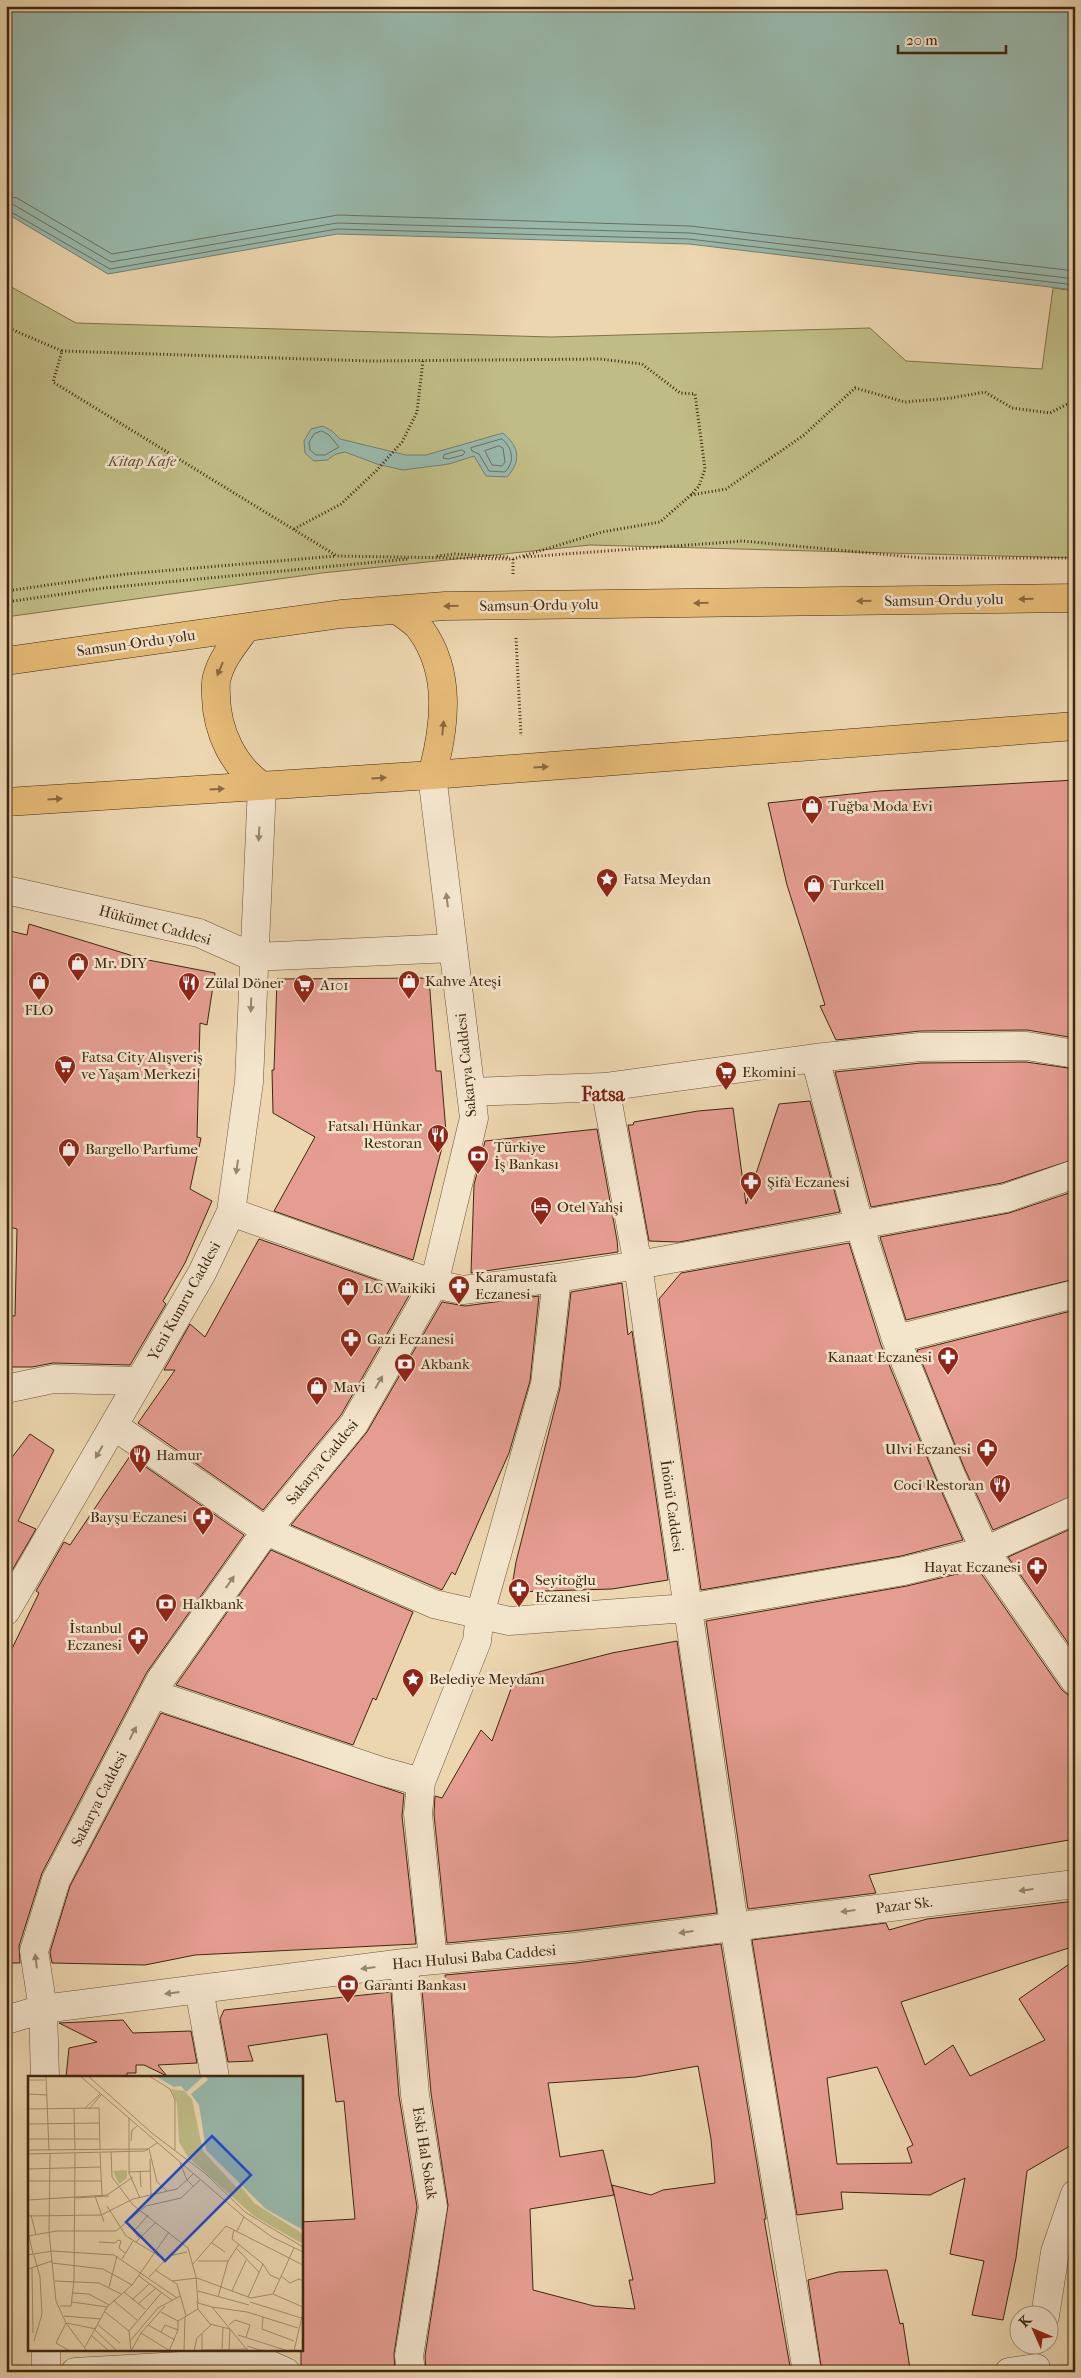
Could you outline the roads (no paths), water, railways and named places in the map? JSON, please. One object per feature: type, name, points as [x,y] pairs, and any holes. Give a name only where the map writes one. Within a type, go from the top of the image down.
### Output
[{"type":"highway","name":"Samsun-Ordu yolu","points":[[6,661],[341,614],[445,606],[1075,598]]},
{"type":"highway","points":[[397,610],[420,628],[434,652],[443,690],[444,716],[442,739],[432,775]]},
{"type":"highway","points":[[246,628],[226,654],[216,679],[216,712],[226,744],[248,776],[262,786]]},
{"type":"highway","points":[[6,802],[432,775],[1075,726]]},
{"type":"street","name":"Sakarya Caddesi","points":[[45,2076],[42,2009],[34,1951],[56,1880],[161,1679],[266,1531],[354,1424],[434,1284],[474,1118],[432,775]]},
{"type":"street","name":"Yeni Kumru Caddesi","points":[[6,1611],[202,1273],[231,1212],[248,1082],[262,786]]},
{"type":"street","name":"Hükümet Caddesi","points":[[6,890],[200,933],[253,956],[453,948]]},
{"type":"street","points":[[471,1092],[605,1087],[816,1058],[920,1047],[1027,1046],[1075,1054]]},
{"type":"street","points":[[816,1058],[859,1224],[896,1339],[950,1473],[985,1551],[1075,1681]]},
{"type":"street","name":"İnönü Caddesi","points":[[605,1087],[638,1265],[686,1608],[734,1926],[807,2372]]},
{"type":"street","points":[[231,1212],[434,1284],[464,1290],[638,1265],[1006,1198],[1075,1174]]},
{"type":"street","points":[[433,1960],[418,1814],[421,1782],[477,1640],[480,1614],[545,1384],[557,1278]]},
{"type":"street","points":[[896,1339],[1075,1294]]},
{"type":"street","points":[[6,1389],[53,1379],[139,1380]]},
{"type":"street","points":[[114,1426],[266,1531],[434,1604],[509,1621],[686,1608],[904,1571],[985,1551],[1075,1510]]},
{"type":"street","points":[[153,1694],[381,1771],[421,1782]]},
{"type":"street","name":"Pazar Sk.","points":[[734,1926],[1075,1884]]},
{"type":"street","name":"Hacı Hulusi Baba Caddesi","points":[[6,2020],[42,2009],[404,1963],[574,1948],[734,1926]]},
{"type":"street","name":"Eski Hal Sokak","points":[[404,1963],[415,2095],[433,2207],[410,2356],[411,2372]]},
{"type":"street","points":[[199,1989],[215,2076]]},
{"type":"street","points":[[1047,2306],[1055,2252],[1075,2194]]},
{"type":"street","points":[[46,2350],[46,2372]]},
{"type":"street","points":[[74,2372],[234,2357],[268,2364],[286,2372]]},
{"type":"street","points":[[1009,2372],[1037,2362]]},
{"type":"water","points":[[6,6],[1075,6],[1075,290],[689,244],[337,234],[108,274],[6,213]]},
{"type":"water","points":[[323,426],[340,439],[406,455],[426,455],[503,433],[512,443],[517,459],[507,477],[486,476],[474,456],[449,464],[403,470],[377,464],[345,452],[336,454],[327,460],[314,461],[305,453],[304,441],[311,429]]},
{"type":"place","name":"Tuğba Moda Evi","points":[[812,825]]},
{"type":"place","name":"Fatsa Meydan","points":[[607,898]]},
{"type":"place","name":"Turkcell","points":[[814,904]]},
{"type":"place","name":"Mr. DIY","points":[[78,982]]},
{"type":"place","name":"Kahve Ateşi","points":[[409,1000]]},
{"type":"place","name":"FLO","points":[[39,1001]]},
{"type":"place","name":"Zülal Döner","points":[[189,1002]]},
{"type":"place","name":"A101","points":[[304,1004]]},
{"type":"place","name":"Fatsa City Alışveriş ve Yaşam Merkezi","points":[[65,1085]]},
{"type":"place","name":"Ekomini","points":[[726,1091]]},
{"type":"place","name":"Fatsalı Hünkar Restoran","points":[[438,1154]]},
{"type":"place","name":"Bargello Parfume","points":[[69,1168]]},
{"type":"place","name":"Türkiye İş Bankası","points":[[478,1175]]},
{"type":"place","name":"Şifa Eczanesi","points":[[751,1201]]},
{"type":"place","name":"Otel Yahşi","points":[[541,1226]]},
{"type":"place","name":"Karamustafa Eczanesi","points":[[459,1305]]},
{"type":"place","name":"LC Waikiki","points":[[348,1307]]},
{"type":"place","name":"Gazi Eczanesi","points":[[351,1358]]},
{"type":"place","name":"Kanaat Eczanesi","points":[[948,1376]]},
{"type":"place","name":"Akbank","points":[[405,1383]]},
{"type":"place","name":"Mavi","points":[[317,1406]]},
{"type":"place","name":"Ulvi Eczanesi","points":[[987,1468]]},
{"type":"place","name":"Hamur","points":[[140,1474]]},
{"type":"place","name":"Coci Restoran","points":[[1000,1504]]},
{"type":"place","name":"Bayşu Eczanesi","points":[[203,1536]]},
{"type":"place","name":"Hayat Eczanesi","points":[[1037,1586]]},
{"type":"place","name":"Seyitoğlu Eczanesi","points":[[519,1608]]},
{"type":"place","name":"Halkbank","points":[[166,1623]]},
{"type":"place","name":"İstanbul Eczanesi","points":[[138,1656]]},
{"type":"place","name":"Belediye Meydanı","points":[[413,1698]]},
{"type":"place","name":"Garanti Bankası","points":[[348,2004]]},
{"type":"district","name":"Fatsa","points":[[603,1094]]},
{"type":"park label","name":"Kitap Kafe","points":[[142,461]]}]
